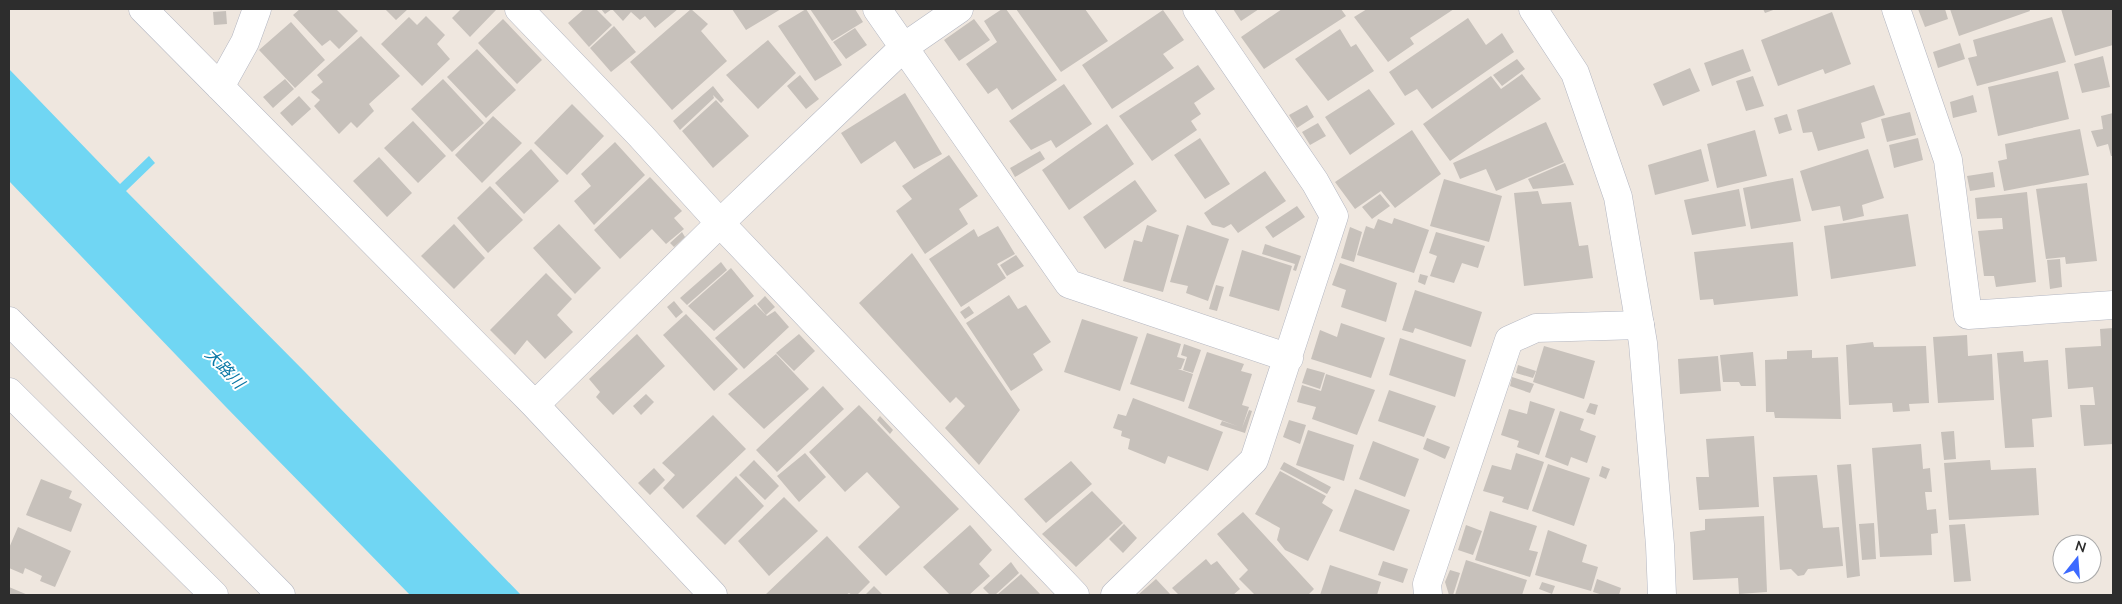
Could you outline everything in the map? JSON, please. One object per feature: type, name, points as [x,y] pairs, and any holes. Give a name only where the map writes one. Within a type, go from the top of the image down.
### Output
[{"type":"street","points":[[143,9],[535,405],[713,595]]},
{"type":"street","points":[[220,87],[245,42],[257,9]]},
{"type":"street","points":[[519,9],[1075,595]]},
{"type":"street","points":[[877,9],[1069,284],[1289,358]]},
{"type":"street","points":[[535,405],[720,223],[904,47],[959,9]]},
{"type":"street","points":[[1115,595],[1254,460],[1334,216],[1315,182],[1197,9]]},
{"type":"street","points":[[1533,9],[1575,73],[1615,188],[1643,344],[1662,595]]},
{"type":"street","points":[[1896,9],[1948,160],[1968,315],[2113,305]]},
{"type":"street","points":[[9,321],[281,595]]},
{"type":"street","points":[[1428,595],[1427,584],[1509,340],[1536,328],[1640,325]]},
{"type":"street","points":[[9,392],[214,595]]},
{"type":"water","name":"大路川","points":[[9,69],[120,184],[149,156],[155,163],[126,191],[521,595],[410,595],[225,406],[9,181]]},
{"type":"building","points":[[300,9],[336,9],[358,31],[339,49],[330,40],[322,46],[293,15]]},
{"type":"building","points":[[385,9],[408,9],[396,20]]},
{"type":"building","points":[[461,9],[496,10],[470,37],[452,18]]},
{"type":"building","points":[[584,9],[596,9],[612,25],[589,47],[568,23]]},
{"type":"building","points":[[601,9],[612,9],[605,14]]},
{"type":"building","points":[[612,9],[678,9],[655,28],[645,16],[640,20],[631,12],[623,21]]},
{"type":"building","points":[[691,9],[708,24],[701,31],[727,61],[672,110],[630,62]]},
{"type":"building","points":[[732,9],[781,9],[746,30]]},
{"type":"building","points":[[806,9],[842,65],[815,81],[778,26]]},
{"type":"building","points":[[810,9],[855,9],[863,22],[832,41]]},
{"type":"building","points":[[1002,9],[1006,9],[1057,80],[1012,110],[997,88],[988,94],[966,64],[997,42],[984,21]]},
{"type":"building","points":[[1016,9],[1085,9],[1108,41],[1061,72]]},
{"type":"building","points":[[1233,9],[1259,9],[1241,21]]},
{"type":"building","points":[[1282,9],[1341,9],[1346,16],[1264,69],[1241,37]]},
{"type":"building","points":[[1367,9],[1454,9],[1410,38],[1414,44],[1388,62],[1354,17]]},
{"type":"building","points":[[1763,9],[1776,9],[1765,13]]},
{"type":"building","points":[[1918,9],[1945,9],[1948,19],[1925,27]]},
{"type":"building","points":[[1950,9],[2029,9],[2030,11],[1959,36]]},
{"type":"building","points":[[2061,9],[2113,9],[2113,45],[2075,56]]},
{"type":"building","points":[[1163,10],[1184,40],[1163,54],[1174,68],[1112,109],[1082,65]]},
{"type":"building","points":[[226,11],[227,24],[214,25],[213,12]]},
{"type":"building","points":[[1832,12],[1851,64],[1825,74],[1823,69],[1778,86],[1761,40]]},
{"type":"building","points":[[426,16],[445,35],[437,44],[450,59],[422,86],[381,44],[409,17],[417,25]]},
{"type":"building","points":[[2052,17],[2066,62],[1977,86],[1968,58],[1977,56],[1973,40]]},
{"type":"building","points":[[1468,18],[1486,45],[1502,33],[1514,52],[1432,109],[1417,89],[1405,96],[1389,72]]},
{"type":"building","points":[[503,19],[542,60],[517,84],[478,43]]},
{"type":"building","points":[[974,19],[990,40],[959,61],[944,40]]},
{"type":"building","points":[[291,22],[325,60],[295,88],[259,50]]},
{"type":"building","points":[[614,26],[636,52],[611,72],[590,48]]},
{"type":"building","points":[[855,28],[867,45],[846,59],[833,42]]},
{"type":"building","points":[[1340,29],[1351,47],[1356,44],[1374,71],[1328,101],[1295,59]]},
{"type":"building","points":[[361,36],[400,76],[369,104],[374,111],[357,128],[351,122],[339,134],[314,106],[320,100],[311,92],[323,82],[317,75]]},
{"type":"building","points":[[768,40],[796,73],[758,109],[726,75]]},
{"type":"building","points":[[1960,43],[1965,59],[1938,68],[1933,52]]},
{"type":"building","points":[[477,49],[516,90],[486,118],[447,77]]},
{"type":"building","points":[[1743,49],[1751,71],[1712,86],[1704,63]]},
{"type":"building","points":[[2103,56],[2110,87],[2082,93],[2074,64]]},
{"type":"building","points":[[1517,59],[1525,69],[1502,86],[1493,75]]},
{"type":"building","points":[[1198,65],[1215,89],[1194,103],[1201,114],[1191,121],[1197,130],[1152,161],[1119,116]]},
{"type":"building","points":[[1690,68],[1700,91],[1663,106],[1653,84]]},
{"type":"building","points":[[2058,71],[2069,119],[1998,136],[1988,87]]},
{"type":"building","points":[[1522,74],[1541,99],[1450,161],[1423,124],[1491,76],[1501,89]]},
{"type":"building","points":[[800,75],[819,99],[806,109],[787,86]]},
{"type":"building","points":[[1753,76],[1764,106],[1746,111],[1736,81]]},
{"type":"building","points":[[285,79],[294,89],[273,108],[263,97]]},
{"type":"building","points":[[443,79],[484,123],[452,152],[411,109]]},
{"type":"building","points":[[1064,84],[1092,124],[1056,148],[1051,140],[1031,150],[1009,121]]},
{"type":"building","points":[[1874,85],[1885,115],[1861,123],[1865,138],[1818,151],[1812,132],[1803,133],[1797,110]]},
{"type":"building","points":[[713,86],[724,100],[721,103],[713,95],[714,98],[680,130],[673,121]]},
{"type":"building","points":[[1369,89],[1395,124],[1350,155],[1325,117]]},
{"type":"building","points":[[905,93],[942,154],[914,169],[895,141],[861,164],[841,133]]},
{"type":"building","points":[[1973,95],[1977,112],[1953,118],[1950,102]]},
{"type":"building","points":[[299,96],[311,109],[292,126],[280,113]]},
{"type":"building","points":[[716,100],[749,136],[713,168],[682,131]]},
{"type":"building","points":[[572,104],[604,136],[567,175],[534,143]]},
{"type":"building","points":[[1307,105],[1314,117],[1297,128],[1289,115]]},
{"type":"building","points":[[1910,112],[1916,135],[1887,142],[1881,119]]},
{"type":"building","points":[[2113,113],[2113,156],[2111,156],[2108,144],[2097,147],[2091,131],[2103,129],[2101,116]]},
{"type":"building","points":[[1787,114],[1792,130],[1779,134],[1774,118]]},
{"type":"building","points":[[493,116],[522,143],[482,183],[455,155]]},
{"type":"building","points":[[413,121],[446,156],[418,183],[384,148]]},
{"type":"building","points":[[1546,122],[1564,162],[1496,191],[1486,169],[1460,179],[1453,163]]},
{"type":"building","points":[[1318,123],[1326,136],[1310,145],[1302,132]]},
{"type":"building","points":[[1107,124],[1134,164],[1069,210],[1042,170]]},
{"type":"building","points":[[2080,129],[2089,175],[2004,191],[1998,161],[2007,159],[2005,144]]},
{"type":"building","points":[[1412,130],[1441,174],[1395,208],[1381,191],[1355,209],[1335,182]]},
{"type":"building","points":[[1755,130],[1767,176],[1717,188],[1707,144]]},
{"type":"building","points":[[1200,138],[1230,184],[1205,199],[1174,155]]},
{"type":"building","points":[[1918,138],[1923,160],[1894,168],[1889,145]]},
{"type":"building","points":[[615,142],[645,175],[594,225],[574,201],[591,186],[581,174]]},
{"type":"building","points":[[531,149],[559,181],[524,214],[495,183]]},
{"type":"building","points":[[1701,149],[1709,181],[1655,195],[1648,165]]},
{"type":"building","points":[[1868,149],[1884,198],[1862,205],[1864,216],[1843,221],[1840,206],[1812,211],[1800,171]]},
{"type":"building","points":[[1040,151],[1045,159],[1015,177],[1010,168]]},
{"type":"building","points":[[949,155],[978,196],[959,209],[968,224],[925,254],[896,211],[912,199],[902,186]]},
{"type":"building","points":[[379,157],[412,193],[387,217],[353,181]]},
{"type":"building","points":[[1565,163],[1574,185],[1533,189],[1528,179]]},
{"type":"building","points":[[1265,171],[1286,201],[1238,233],[1231,224],[1224,228],[1212,225],[1204,213]]},
{"type":"building","points":[[1993,172],[1995,187],[1970,191],[1967,176]]},
{"type":"building","points":[[650,177],[682,211],[674,218],[684,229],[666,244],[652,229],[620,259],[594,230]]},
{"type":"building","points":[[1793,178],[1801,221],[1751,229],[1743,188]]},
{"type":"building","points":[[1444,179],[1502,196],[1489,242],[1430,226]]},
{"type":"building","points":[[1135,180],[1157,211],[1105,249],[1083,217]]},
{"type":"building","points":[[2087,183],[2097,261],[2066,264],[2065,257],[2046,259],[2036,189]]},
{"type":"building","points":[[490,186],[523,220],[488,253],[457,218]]},
{"type":"building","points":[[1739,189],[1746,226],[1692,235],[1684,200]]},
{"type":"building","points":[[1538,191],[1542,204],[1571,202],[1579,246],[1588,245],[1593,278],[1524,286],[1514,193]]},
{"type":"building","points":[[2027,192],[2036,282],[1996,287],[1994,276],[1984,276],[1978,231],[2003,229],[2002,218],[1977,219],[1975,198]]},
{"type":"building","points":[[1380,194],[1390,206],[1372,219],[1362,207]]},
{"type":"building","points":[[1297,206],[1305,217],[1273,238],[1265,227]]},
{"type":"building","points":[[1908,214],[1916,266],[1831,279],[1824,226]]},
{"type":"building","points":[[1394,218],[1429,230],[1414,273],[1357,255],[1366,226],[1374,229],[1378,219],[1392,224]]},
{"type":"building","points":[[454,224],[485,258],[454,289],[421,256]]},
{"type":"building","points":[[559,224],[601,268],[575,294],[533,248]]},
{"type":"building","points":[[1147,225],[1179,235],[1163,292],[1123,281],[1134,240],[1142,242]]},
{"type":"building","points":[[1187,225],[1229,239],[1208,301],[1186,293],[1188,286],[1170,282]]},
{"type":"building","points":[[998,226],[1015,254],[997,264],[1006,278],[961,307],[929,259],[974,229],[978,237]]},
{"type":"building","points":[[1350,227],[1362,232],[1354,262],[1341,258]]},
{"type":"building","points":[[682,232],[685,237],[674,247],[670,243]]},
{"type":"building","points":[[1436,232],[1485,246],[1478,268],[1462,263],[1454,283],[1430,276],[1437,256],[1429,253]]},
{"type":"building","points":[[1793,242],[1798,296],[1714,305],[1713,299],[1700,300],[1694,252]]},
{"type":"building","points":[[1265,244],[1301,256],[1296,271],[1293,270],[1295,264],[1262,254]]},
{"type":"building","points":[[1242,250],[1292,266],[1279,311],[1229,296]]},
{"type":"building","points":[[912,253],[1020,410],[979,465],[945,428],[965,406],[956,397],[950,403],[859,303]]},
{"type":"building","points":[[1016,255],[1024,266],[1007,276],[1000,265]]},
{"type":"building","points":[[2060,259],[2062,287],[2050,289],[2047,260]]},
{"type":"building","points":[[721,262],[727,270],[687,305],[680,298]]},
{"type":"building","points":[[1340,263],[1397,283],[1386,322],[1341,307],[1346,290],[1332,285]]},
{"type":"building","points":[[731,268],[754,296],[714,331],[688,306]]},
{"type":"building","points":[[546,273],[572,299],[557,315],[573,332],[545,359],[527,340],[515,355],[490,330]]},
{"type":"building","points":[[1420,274],[1428,276],[1425,285],[1418,282]]},
{"type":"building","points":[[1216,285],[1224,287],[1217,311],[1209,309]]},
{"type":"building","points":[[1415,290],[1482,312],[1471,347],[1415,328],[1413,333],[1402,330]]},
{"type":"building","points":[[1009,295],[1018,309],[1026,305],[1051,342],[1033,354],[1043,370],[1011,391],[966,323]]},
{"type":"building","points":[[765,296],[775,307],[766,315],[757,304]]},
{"type":"building","points":[[674,301],[683,312],[676,318],[667,307]]},
{"type":"building","points":[[755,304],[767,316],[775,311],[789,327],[744,369],[715,338]]},
{"type":"building","points":[[969,306],[974,313],[965,319],[960,312]]},
{"type":"building","points":[[686,314],[738,369],[714,391],[663,335]]},
{"type":"building","points":[[1082,319],[1138,337],[1120,391],[1064,372]]},
{"type":"building","points":[[1341,323],[1385,338],[1371,378],[1311,359],[1320,330],[1337,337]]},
{"type":"building","points":[[2113,328],[2113,444],[2084,446],[2080,405],[2095,405],[2093,387],[2068,389],[2065,348],[2101,346],[2100,329]]},
{"type":"building","points":[[1147,333],[1181,344],[1177,357],[1185,359],[1181,369],[1178,369],[1193,374],[1184,402],[1130,384]]},
{"type":"building","points":[[637,334],[665,366],[613,415],[596,397],[600,392],[589,379]]},
{"type":"building","points":[[799,334],[815,351],[794,371],[776,353]]},
{"type":"building","points":[[1967,335],[1968,356],[1992,354],[1994,400],[1938,403],[1933,337]]},
{"type":"building","points":[[1400,338],[1466,360],[1455,397],[1389,375]]},
{"type":"building","points":[[1873,342],[1874,347],[1926,346],[1929,403],[1909,404],[1910,411],[1893,412],[1892,403],[1849,405],[1846,345]]},
{"type":"building","points":[[1184,344],[1201,350],[1193,373],[1183,370],[1187,357],[1181,355]]},
{"type":"building","points":[[1544,346],[1595,361],[1584,399],[1533,382]]},
{"type":"building","points":[[1812,350],[1812,358],[1838,357],[1841,419],[1775,418],[1774,412],[1766,412],[1765,360],[1787,359],[1787,351]]},
{"type":"building","points":[[2023,351],[2024,362],[2048,360],[2052,417],[2032,419],[2034,447],[2005,448],[1997,353]]},
{"type":"building","points":[[1207,352],[1244,364],[1241,371],[1252,374],[1242,405],[1249,407],[1242,428],[1249,410],[1252,411],[1245,433],[1220,425],[1222,421],[1237,426],[1188,408]]},
{"type":"building","points":[[1753,352],[1756,386],[1741,386],[1739,382],[1723,382],[1720,355]]},
{"type":"building","points":[[776,354],[809,389],[764,429],[728,394]]},
{"type":"building","points":[[1718,356],[1721,391],[1680,394],[1678,359]]},
{"type":"building","points":[[1518,365],[1536,371],[1533,378],[1516,373]]},
{"type":"building","points":[[1307,368],[1325,373],[1320,389],[1302,383]]},
{"type":"building","points":[[1326,374],[1375,390],[1357,435],[1312,419],[1316,407],[1297,402],[1302,385],[1321,391]]},
{"type":"building","points":[[1512,377],[1534,384],[1530,393],[1510,386]]},
{"type":"building","points":[[823,386],[844,409],[777,472],[756,450]]},
{"type":"building","points":[[1389,390],[1436,406],[1424,437],[1378,421]]},
{"type":"building","points":[[646,394],[654,402],[641,415],[633,406]]},
{"type":"building","points":[[1133,398],[1223,432],[1208,471],[1168,456],[1165,464],[1128,449],[1130,439],[1121,436],[1122,431],[1113,428],[1118,414],[1126,416]]},
{"type":"building","points":[[1530,401],[1555,409],[1539,455],[1517,447],[1519,441],[1501,435],[1509,409],[1527,414]]},
{"type":"building","points":[[1590,403],[1598,405],[1595,415],[1586,412]]},
{"type":"building","points":[[859,405],[959,509],[886,576],[858,547],[900,507],[867,472],[845,492],[809,452]]},
{"type":"building","points":[[1560,411],[1584,419],[1580,430],[1596,436],[1587,463],[1571,457],[1568,466],[1545,457]]},
{"type":"building","points":[[713,415],[746,449],[683,509],[663,488],[675,475],[662,463]]},
{"type":"building","points":[[880,416],[893,430],[890,434],[877,420]]},
{"type":"building","points":[[1289,420],[1306,425],[1300,444],[1283,437]]},
{"type":"building","points":[[1308,430],[1354,445],[1344,481],[1296,465]]},
{"type":"building","points":[[1954,431],[1956,459],[1944,460],[1941,432]]},
{"type":"building","points":[[1754,436],[1759,507],[1699,510],[1696,477],[1709,477],[1706,439]]},
{"type":"building","points":[[1427,438],[1450,447],[1445,459],[1423,449]]},
{"type":"building","points":[[1373,441],[1419,459],[1405,497],[1359,479]]},
{"type":"building","points":[[1921,444],[1923,469],[1930,468],[1932,492],[1925,492],[1927,510],[1936,509],[1938,533],[1931,534],[1932,555],[1880,557],[1872,448]]},
{"type":"building","points":[[805,453],[826,477],[799,502],[777,476]]},
{"type":"building","points":[[1516,453],[1544,462],[1528,510],[1502,502],[1504,497],[1483,491],[1492,465],[1511,470]]},
{"type":"building","points":[[754,460],[779,486],[765,500],[739,475]]},
{"type":"building","points":[[1990,460],[1991,470],[2036,468],[2039,515],[1949,520],[1944,463]]},
{"type":"building","points":[[1071,461],[1092,484],[1046,523],[1024,499]]},
{"type":"building","points":[[1284,462],[1331,487],[1327,494],[1280,469]]},
{"type":"building","points":[[1548,464],[1590,478],[1574,526],[1532,511]]},
{"type":"building","points":[[1851,464],[1860,576],[1847,578],[1837,465]]},
{"type":"building","points":[[1602,466],[1610,469],[1606,479],[1599,476]]},
{"type":"building","points":[[654,468],[665,480],[650,495],[638,483]]},
{"type":"building","points":[[1280,471],[1326,496],[1322,503],[1333,510],[1308,561],[1285,550],[1277,540],[1280,528],[1255,514]]},
{"type":"building","points":[[1817,475],[1823,528],[1839,527],[1843,566],[1808,569],[1804,575],[1798,576],[1791,569],[1780,570],[1773,477]]},
{"type":"building","points":[[736,476],[764,506],[725,545],[696,516]]},
{"type":"building","points":[[41,479],[72,491],[69,498],[82,504],[71,532],[26,515]]},
{"type":"building","points":[[1355,489],[1410,510],[1394,551],[1339,531]]},
{"type":"building","points":[[1092,491],[1123,523],[1076,567],[1042,534]]},
{"type":"building","points":[[784,497],[818,531],[769,576],[738,541]]},
{"type":"building","points":[[1490,511],[1537,526],[1529,550],[1538,552],[1530,577],[1475,560]]},
{"type":"building","points":[[1243,512],[1314,589],[1308,595],[1255,595],[1239,579],[1248,570],[1217,534]]},
{"type":"building","points":[[1764,516],[1767,592],[1739,594],[1738,578],[1693,580],[1690,532],[1705,530],[1705,519]]},
{"type":"building","points":[[1874,523],[1876,559],[1862,560],[1859,524]]},
{"type":"building","points":[[1124,524],[1137,538],[1123,553],[1109,539]]},
{"type":"building","points":[[1965,524],[1971,581],[1954,582],[1949,525]]},
{"type":"building","points":[[970,525],[992,550],[979,564],[990,576],[969,595],[950,595],[923,567]]},
{"type":"building","points":[[1466,525],[1482,531],[1473,555],[1458,550]]},
{"type":"building","points":[[18,527],[71,551],[55,587],[40,581],[42,576],[25,568],[23,574],[9,568],[9,548]]},
{"type":"building","points":[[1548,530],[1587,545],[1582,562],[1598,567],[1591,591],[1535,575]]},
{"type":"building","points":[[827,536],[870,582],[857,595],[849,593],[846,595],[765,595]]},
{"type":"building","points":[[1206,559],[1211,565],[1217,561],[1240,589],[1233,595],[1179,595],[1172,588]]},
{"type":"building","points":[[1466,560],[1527,580],[1522,595],[1455,595]]},
{"type":"building","points":[[1383,561],[1408,569],[1403,583],[1378,575]]},
{"type":"building","points":[[1011,562],[1019,573],[995,595],[990,595],[983,588]]},
{"type":"building","points":[[1330,565],[1381,582],[1377,595],[1320,595]]},
{"type":"building","points":[[1450,570],[1460,573],[1453,595],[1449,595],[1445,582]]},
{"type":"building","points":[[1021,574],[1041,595],[997,595]]},
{"type":"building","points":[[1156,579],[1171,595],[1138,595]]},
{"type":"building","points":[[1597,579],[1621,588],[1619,595],[1603,595],[1593,592]]},
{"type":"building","points":[[1542,582],[1555,586],[1552,594],[1539,589]]},
{"type":"building","points":[[874,586],[883,595],[865,595]]},
{"type":"building","points":[[9,587],[28,595],[9,595]]}]
